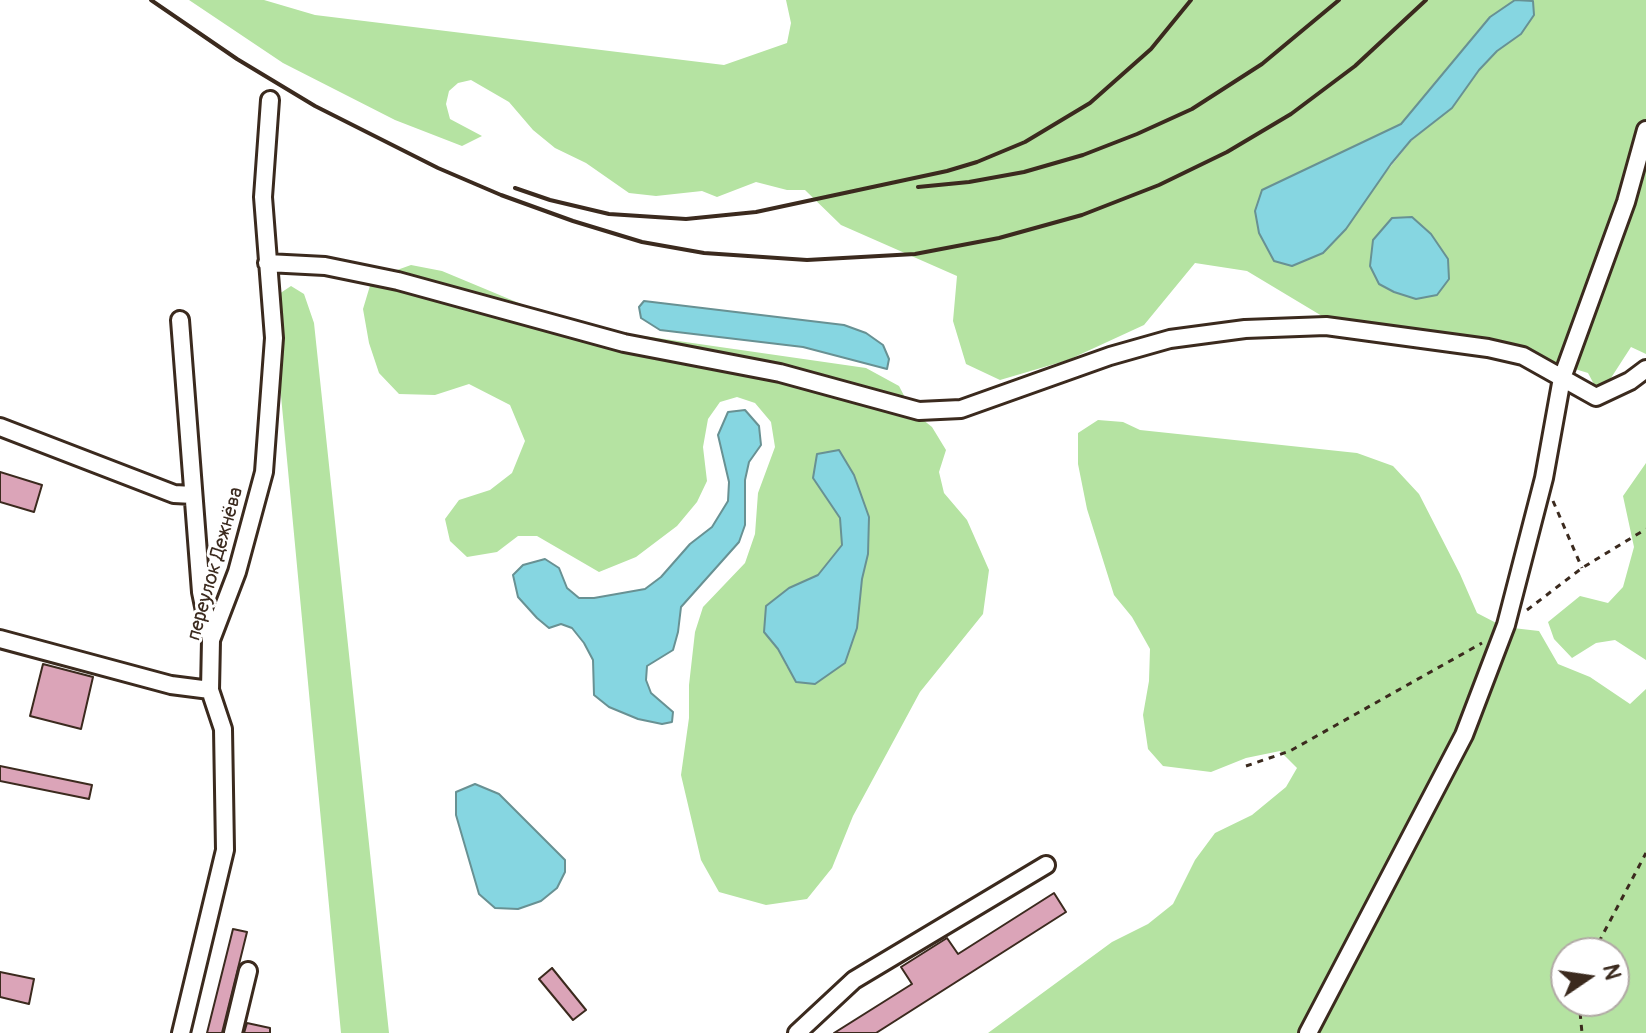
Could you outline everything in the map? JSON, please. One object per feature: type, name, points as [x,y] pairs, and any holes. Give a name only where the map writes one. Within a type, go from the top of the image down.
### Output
[{"type":"street","name":"переулок Дежнёва","points":[[181,1033],[225,850],[223,729],[210,690],[211,640],[237,572],[264,472],[274,338],[263,197],[270,100]]},
{"type":"street","points":[[1308,1033],[1464,735],[1506,625],[1544,478],[1562,378],[1626,202],[1646,130]]},
{"type":"street","points":[[267,263],[325,266],[398,281],[624,343],[780,373],[919,411],[961,409],[1110,356],[1170,339],[1245,329],[1326,326],[1488,348],[1523,356],[1596,397],[1630,381],[1646,369]]},
{"type":"street","points":[[180,320],[201,592],[211,640]]},
{"type":"street","points":[[0,427],[174,494],[193,495]]},
{"type":"street","points":[[0,639],[171,685],[210,690]]},
{"type":"street","points":[[797,1033],[854,980],[1046,865]]},
{"type":"street","points":[[233,1033],[248,971]]},
{"type":"path","points":[[1544,478],[1582,568]]},
{"type":"path","points":[[1506,625],[1582,568],[1646,529]]},
{"type":"path","points":[[1246,766],[1290,751],[1485,641]]},
{"type":"path","points":[[1601,937],[1646,853]]},
{"type":"green space","points":[[189,0],[264,0],[315,15],[724,65],[787,43],[791,23],[786,0],[1515,0],[1490,17],[1401,124],[1276,183],[1369,193],[1412,140],[1452,108],[1497,51],[1521,34],[1533,1],[1530,0],[1646,0],[1646,354],[1631,347],[1609,381],[1596,388],[1588,373],[1471,337],[1322,316],[1247,271],[1195,263],[1144,325],[1068,360],[1000,380],[966,364],[953,321],[957,276],[841,225],[805,190],[787,190],[756,182],[717,197],[702,191],[656,196],[629,193],[586,163],[555,148],[533,130],[509,102],[471,80],[458,83],[449,91],[446,104],[450,119],[482,136],[462,146],[395,120],[283,63]]},
{"type":"green space","points":[[411,265],[442,271],[574,326],[866,368],[899,386],[912,411],[932,427],[946,450],[939,472],[944,493],[967,520],[989,570],[983,614],[920,692],[853,816],[832,868],[807,899],[766,905],[719,892],[701,860],[681,775],[689,718],[695,632],[703,607],[745,563],[755,534],[758,493],[775,447],[771,422],[755,403],[737,397],[720,402],[708,419],[703,447],[707,481],[697,502],[677,526],[636,557],[599,572],[537,536],[518,536],[497,552],[467,557],[450,541],[445,519],[459,500],[490,490],[512,473],[525,441],[510,405],[469,384],[435,395],[399,394],[379,373],[369,343],[363,309],[372,279]],"holes":[[[839,450],[868,554],[862,579],[787,667],[764,632],[789,588],[818,575],[842,545],[840,518],[813,478],[817,454]]]},
{"type":"green space","points":[[291,286],[304,294],[314,323],[389,1033],[341,1033],[273,311],[279,294]]},
{"type":"green space","points":[[1098,420],[1123,422],[1140,430],[1357,453],[1393,466],[1419,494],[1477,613],[1504,627],[1539,631],[1558,664],[1590,677],[1630,704],[1646,689],[1646,1033],[988,1033],[1112,942],[1148,924],[1173,904],[1195,860],[1215,833],[1252,815],[1286,787],[1297,768],[1280,751],[1246,758],[1211,772],[1163,766],[1148,749],[1143,715],[1150,649],[1132,617],[1114,595],[1087,509],[1078,464],[1078,433]]},
{"type":"green space","points":[[1646,463],[1646,660],[1615,640],[1596,643],[1572,658],[1554,639],[1548,622],[1580,596],[1608,603],[1623,587],[1634,547],[1623,496]]},
{"type":"water","points":[[1515,0],[1533,1],[1534,15],[1521,34],[1497,51],[1479,70],[1452,108],[1411,140],[1346,229],[1323,253],[1292,266],[1274,261],[1259,233],[1255,211],[1262,190],[1401,124],[1490,17]]},
{"type":"water","points":[[1412,217],[1431,234],[1448,259],[1449,279],[1437,295],[1416,299],[1379,284],[1370,266],[1373,240],[1392,218]]},
{"type":"water","points":[[644,301],[844,325],[866,333],[883,345],[889,359],[887,369],[803,347],[660,330],[641,318],[639,307]]},
{"type":"water","points":[[745,410],[759,426],[761,445],[749,462],[745,480],[745,525],[739,542],[681,607],[673,650],[647,666],[646,680],[651,693],[673,712],[672,722],[662,724],[638,719],[609,707],[594,695],[593,660],[584,643],[572,628],[561,624],[549,628],[537,618],[518,597],[513,575],[523,565],[545,559],[559,568],[567,588],[579,598],[645,589],[661,577],[690,544],[712,527],[728,501],[729,482],[718,435],[728,412]]},
{"type":"water","points":[[839,450],[854,475],[869,517],[868,554],[857,628],[845,663],[815,684],[796,682],[778,649],[764,632],[766,606],[789,588],[818,575],[842,545],[840,518],[813,478],[817,454]]},
{"type":"water","points":[[475,784],[499,794],[565,860],[565,872],[557,888],[541,901],[518,909],[495,908],[479,894],[456,815],[456,792]]},
{"type":"building","points":[[0,472],[42,485],[34,512],[0,502]]},
{"type":"building","points":[[43,664],[93,677],[81,729],[30,716]]},
{"type":"building","points":[[0,766],[92,785],[89,799],[0,781]]},
{"type":"building","points":[[1054,893],[1066,912],[876,1033],[834,1033],[912,984],[901,967],[947,938],[958,954]]},
{"type":"building","points":[[233,929],[247,932],[222,1033],[207,1033]]},
{"type":"building","points":[[552,968],[586,1010],[573,1020],[539,979]]},
{"type":"building","points":[[0,972],[34,979],[29,1004],[0,997]]},
{"type":"building","points":[[247,1023],[270,1028],[270,1033],[244,1033]]},
{"type":"railway","points":[[151,0],[237,59],[315,106],[438,168],[501,195],[642,242],[704,253],[807,260],[915,254],[999,238],[1082,215],[1159,185],[1227,152],[1291,114],[1355,66],[1426,0]]},
{"type":"railway","points":[[515,188],[609,214],[686,219],[756,212],[947,171],[1025,142],[1090,103],[1151,49],[1191,0]]},
{"type":"railway","points":[[918,187],[1024,172],[1083,155],[1137,134],[1192,109],[1262,64],[1339,0]]}]
